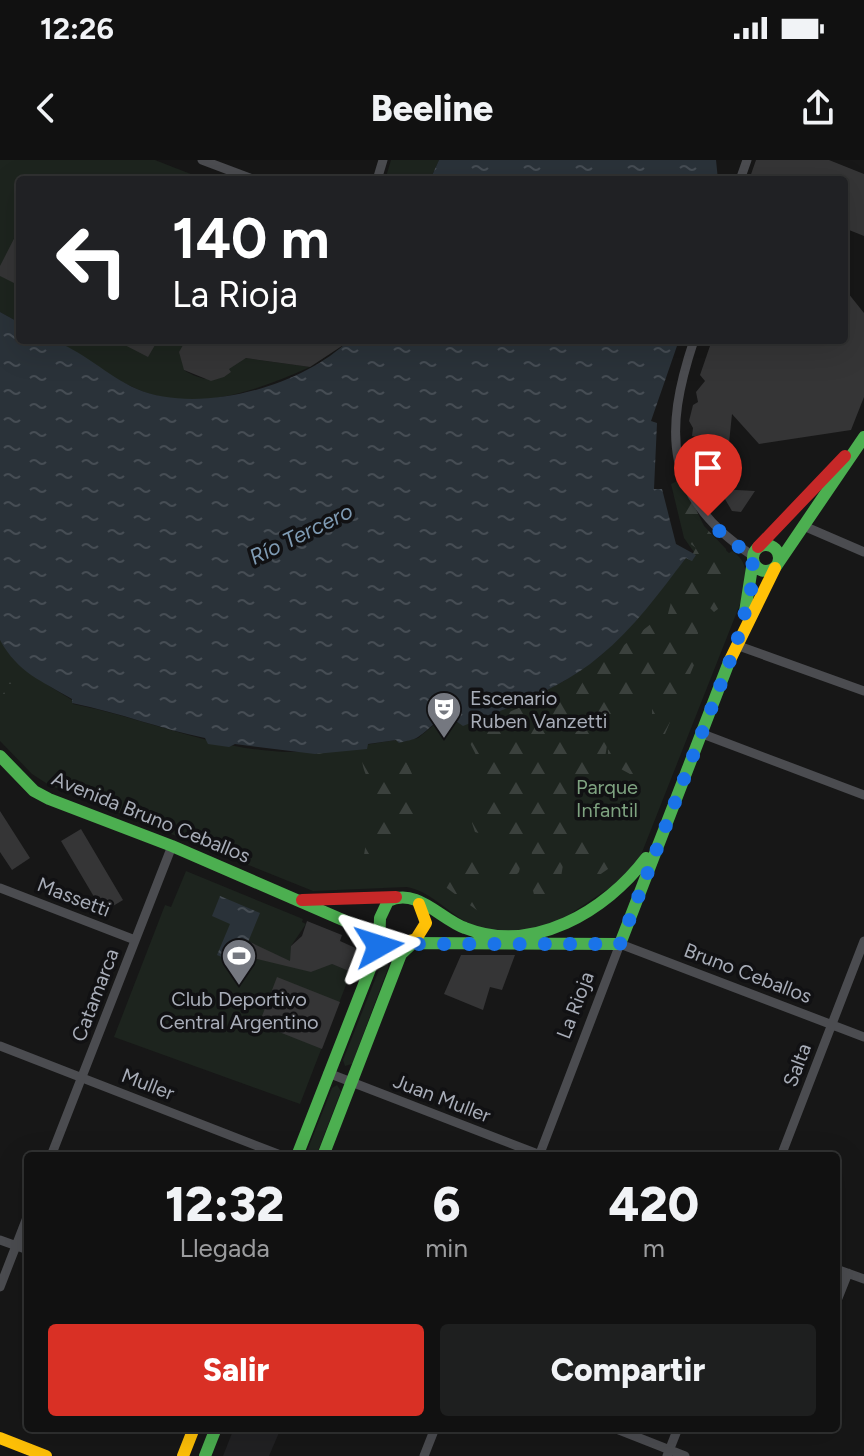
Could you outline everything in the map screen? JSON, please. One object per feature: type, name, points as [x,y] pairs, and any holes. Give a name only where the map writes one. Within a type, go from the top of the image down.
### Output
[{"type":"main road","points":[[736,645],[751,590],[755,555],[864,437]]},
{"type":"main road","points":[[755,555],[760,570],[776,566],[806,527],[864,437]]},
{"type":"main road","points":[[736,645],[779,556],[775,548],[767,545],[755,555]]},
{"type":"main road","name":"La Rioja","points":[[620,944],[658,838],[736,645]]},
{"type":"main road","name":"Avenida Bruno Ceballos","points":[[0,756],[34,791],[49,799],[172,846],[383,934]]},
{"type":"main road","points":[[298,1152],[383,934],[384,906],[398,897],[417,901],[478,932],[518,935],[551,930],[575,919],[617,890],[634,875],[658,838]]},
{"type":"main road","name":"Avenida Bruno Ceballos","points":[[299,900],[398,897]]},
{"type":"main road","points":[[325,1152],[401,954],[426,923],[425,911],[417,901]]},
{"type":"main road","points":[[383,934],[412,942],[620,944]]},
{"type":"main road","points":[[183,1456],[192,1432]]},
{"type":"main road","points":[[205,1456],[214,1432]]},
{"type":"main road","points":[[0,1438],[46,1456]]},
{"type":"street","points":[[202,160],[244,176]]},
{"type":"street","points":[[693,344],[673,424],[679,464],[717,529],[755,555]]},
{"type":"street","points":[[806,527],[864,552]]},
{"type":"street","points":[[736,645],[864,691]]},
{"type":"street","points":[[700,733],[864,795]]},
{"type":"street","name":"Catamarca","points":[[53,1152],[172,846]]},
{"type":"street","name":"Massetti","points":[[0,888],[135,940]]},
{"type":"street","name":"Salta","points":[[783,1152],[864,941]]},
{"type":"street","name":"Bruno Ceballos","points":[[620,944],[864,1037]]},
{"type":"street","name":"La Rioja","points":[[542,1152],[620,944]]},
{"type":"street","name":"Muller","points":[[0,1046],[273,1152]]},
{"type":"street","name":"Juan Muller","points":[[328,1073],[530,1152]]},
{"type":"street","points":[[0,1287],[24,1225]]},
{"type":"street","points":[[0,1240],[24,1249]]},
{"type":"street","points":[[840,1270],[864,1279]]},
{"type":"street","points":[[840,1293],[848,1273]]},
{"type":"street","points":[[424,1456],[433,1432]]},
{"type":"street","points":[[623,1432],[668,1453],[685,1456]]},
{"type":"street","points":[[668,1453],[676,1432]]},
{"type":"shaded area","points":[[232,1432],[279,1432],[269,1456],[223,1456]]},
{"type":"green space","points":[[0,160],[155,160],[196,176],[16,176],[16,321],[0,312]]},
{"type":"green space","points":[[391,160],[439,160],[432,176],[386,176]]},
{"type":"green space","points":[[57,344],[184,344],[184,370],[207,379],[224,376],[230,372],[228,367],[246,358],[310,367],[247,391],[203,399],[159,396],[104,372]]},
{"type":"green space","name":"Parque Infantil","points":[[677,481],[708,534],[729,553],[732,551],[737,555],[744,564],[744,594],[639,860],[623,879],[552,926],[520,932],[485,929],[466,922],[430,897],[407,887],[313,891],[49,785],[32,774],[0,741],[0,640],[46,684],[72,700],[73,704],[258,750],[313,751],[399,742],[418,738],[441,719],[459,723],[522,703],[564,681],[599,657],[624,633],[686,558],[696,555],[684,538],[671,484]]},
{"type":"green space","points":[[684,491],[704,526],[726,549],[728,565],[718,609],[714,612],[708,606],[692,615],[698,633],[694,665],[665,734],[658,739],[652,736],[652,705],[646,684],[622,705],[608,739],[604,764],[588,781],[575,816],[591,833],[591,847],[608,861],[608,869],[595,878],[580,875],[564,859],[561,877],[541,899],[535,898],[531,848],[529,842],[522,842],[514,849],[522,858],[519,872],[501,890],[498,887],[503,840],[475,832],[472,823],[479,800],[481,775],[467,730],[558,691],[573,699],[588,673],[656,620],[666,621],[676,584],[696,548],[688,542],[680,515],[679,496]]},
{"type":"green space","points":[[0,651],[18,671],[19,678],[14,684],[0,684]]},
{"type":"green space","points":[[0,684],[14,712],[7,724],[0,722]]},
{"type":"green space","points":[[622,736],[630,737],[632,758],[637,761],[640,755],[649,754],[648,774],[641,780],[608,762],[608,750]]},
{"type":"green space","points":[[403,756],[416,785],[417,809],[413,816],[396,825],[381,865],[362,868],[369,823],[383,816],[362,760]]},
{"type":"green space","points":[[469,853],[484,881],[485,896],[478,911],[440,883],[450,864]]},
{"type":"green space","name":"Club Deportivo Central Argentino","points":[[186,871],[303,919],[302,922],[306,924],[291,946],[311,972],[330,963],[351,972],[300,1104],[114,1037],[165,905],[171,907]]},
{"type":"green space","points":[[382,962],[388,963],[388,968],[352,1064],[345,1066],[343,1060]]},
{"type":"green space","points":[[337,1085],[341,1091],[318,1152],[307,1152],[332,1088]]},
{"type":"water","points":[[439,160],[716,160],[718,176],[432,176]]},
{"type":"water","name":"Río Tercero","points":[[0,312],[16,321],[16,344],[62,344],[137,389],[189,399],[248,392],[277,383],[305,371],[344,344],[678,344],[651,421],[657,423],[654,489],[662,489],[676,544],[696,555],[692,561],[686,558],[646,610],[612,645],[585,668],[534,696],[463,726],[444,719],[416,738],[399,743],[396,740],[368,744],[367,749],[315,754],[235,744],[229,747],[208,744],[205,738],[72,703],[72,699],[15,661],[0,640]]},
{"type":"water","points":[[220,896],[260,913],[239,964],[217,955],[230,924],[212,916]]},
{"type":"building","points":[[756,160],[829,160],[864,174],[864,236],[848,230],[848,176],[750,176]]},
{"type":"building","points":[[16,235],[16,284],[0,276],[0,266]]},
{"type":"building","points":[[848,293],[864,313],[864,397],[851,430],[759,444],[732,414],[729,443],[716,446],[710,439],[692,436],[693,428],[689,421],[693,405],[698,402],[696,392],[705,381],[700,375],[711,344],[848,344]]},
{"type":"building","points":[[123,344],[156,344],[148,357]]},
{"type":"building","points":[[184,344],[345,344],[310,367],[246,358],[229,369],[231,372],[224,377],[211,381],[184,370],[179,352]]},
{"type":"building","points":[[719,489],[755,491],[741,512],[732,511]]},
{"type":"building","points":[[0,811],[30,858],[12,870],[0,852]]},
{"type":"building","points":[[81,829],[123,900],[103,912],[61,841]]},
{"type":"building","points":[[307,921],[342,935],[340,941],[360,950],[351,972],[332,964],[311,972],[245,956],[250,942],[290,961],[291,946],[302,936]]},
{"type":"building","points":[[461,955],[515,955],[502,990],[490,987],[483,1010],[444,994]]},
{"type":"building","points":[[277,977],[340,1002],[322,1049],[259,1024]]},
{"type":"traffic: fast","points":[[777,565],[864,437]]},
{"type":"traffic: fast","points":[[766,545],[775,549],[779,558],[775,567],[766,571],[757,567],[753,558],[757,549],[766,545]]},
{"type":"traffic: fast","points":[[745,612],[753,561]]},
{"type":"traffic: fast","points":[[407,943],[620,944],[729,662]]},
{"type":"traffic: fast","points":[[0,756],[34,791],[49,799],[172,846],[389,940]]},
{"type":"traffic: fast","points":[[299,1152],[379,946],[380,918],[388,901],[399,898],[419,901],[456,924],[491,935],[516,936],[542,932],[589,911],[630,877],[646,858]]},
{"type":"traffic: fast","points":[[325,1152],[401,954],[416,940]]},
{"type":"traffic: fast","points":[[205,1456],[214,1432]]},
{"type":"traffic: slow","points":[[729,662],[775,568]]},
{"type":"traffic: slow","points":[[383,934],[401,944],[416,939],[426,923],[419,904]]},
{"type":"traffic: slow","points":[[183,1456],[192,1432]]},
{"type":"traffic: slow","points":[[0,1438],[46,1456]]},
{"type":"traffic: jam","points":[[758,547],[845,456]]},
{"type":"traffic: jam","points":[[302,900],[396,897]]},
{"type":"place","name":"Escenario Ruben Vanzetti","points":[[444,740]]},
{"type":"place","name":"Club Deportivo Central Argentino","points":[[239,987]]},
{"type":"route","points":[[379,946],[380,936],[401,944],[620,944],[658,838],[736,645],[751,590],[753,556],[724,537],[708,516]]}]
